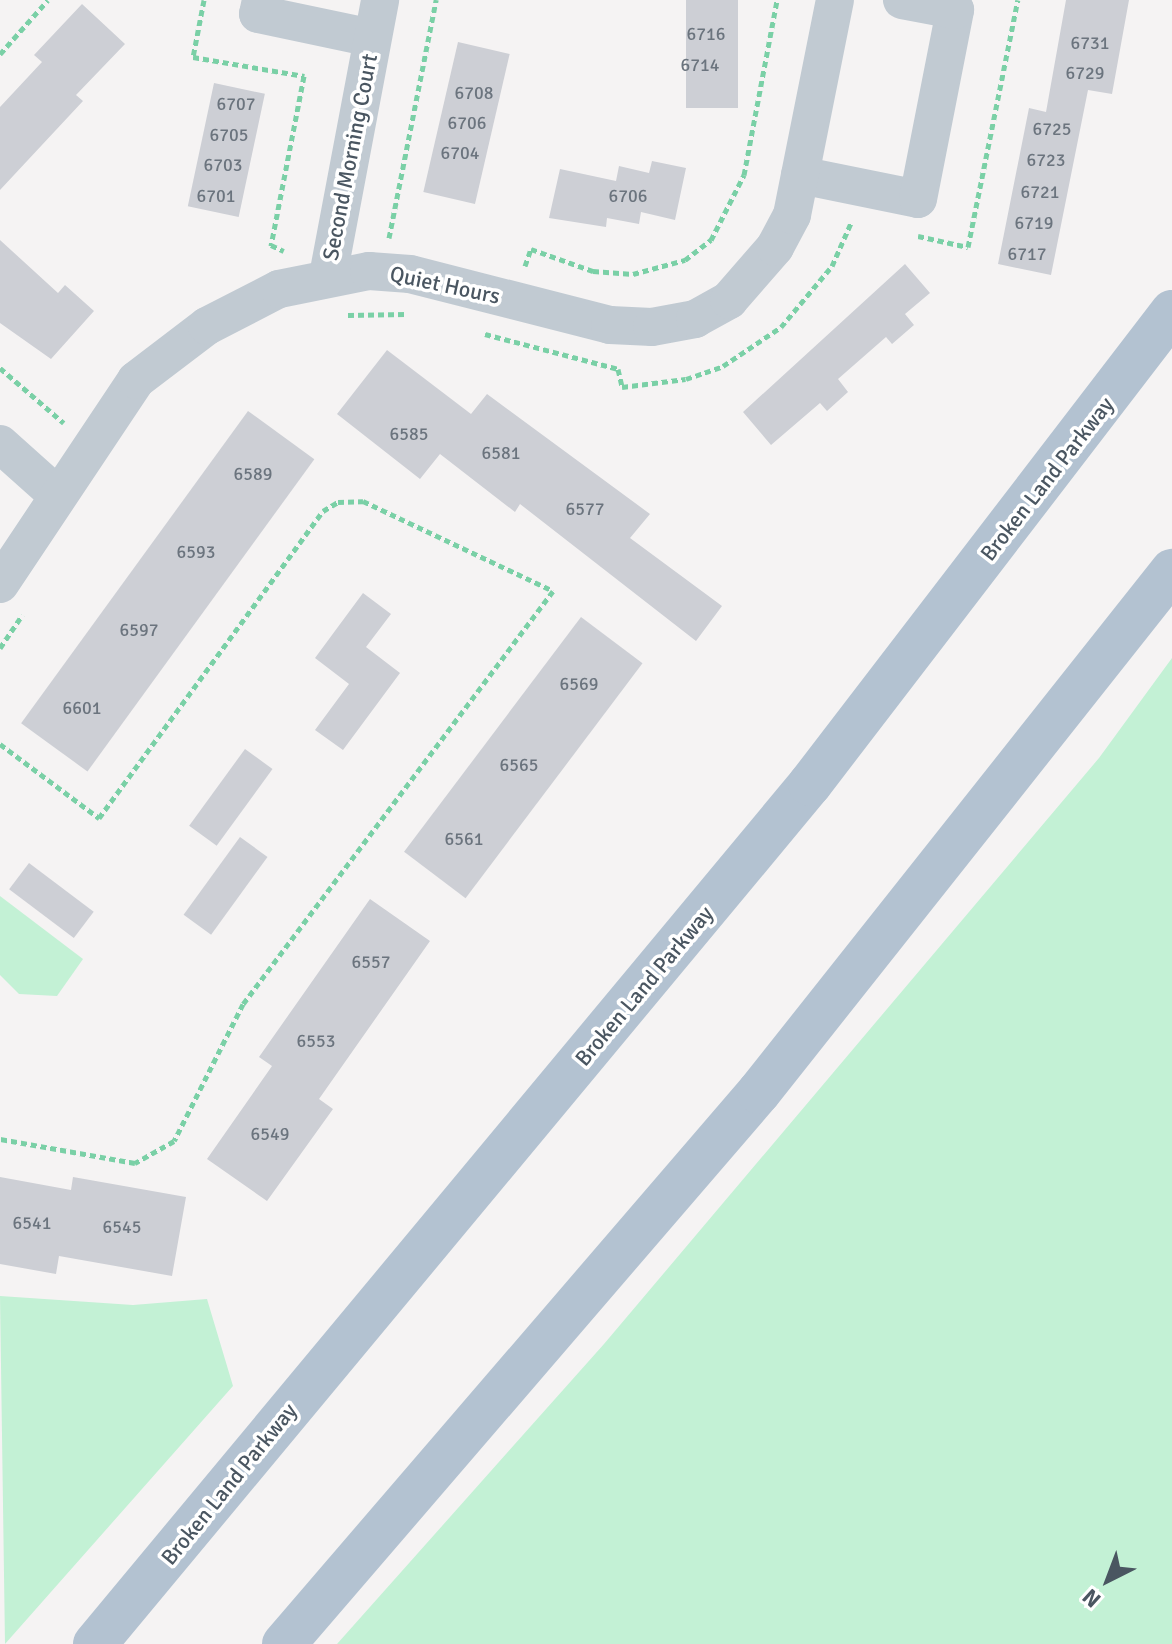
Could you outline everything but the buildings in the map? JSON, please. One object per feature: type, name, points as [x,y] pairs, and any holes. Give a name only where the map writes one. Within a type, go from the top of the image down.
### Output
[{"type":"main road","name":"Broken Land Parkway","points":[[95,1644],[810,784],[1172,312]]},
{"type":"main road","points":[[284,1644],[759,1092],[1172,571]]},
{"type":"street","name":"Second Morning Court","points":[[261,0],[258,14],[372,38]]},
{"type":"street","name":"Second Morning Court","points":[[330,262],[380,0]]},
{"type":"street","name":"Quiet Hours","points":[[12,597],[57,495],[136,380],[168,352],[242,304],[330,262],[410,274],[610,325],[695,319],[753,278],[792,215],[835,0]]},
{"type":"street","points":[[800,175],[918,199],[955,10],[902,0]]},
{"type":"street","points":[[0,444],[57,495]]},
{"type":"path","points":[[0,54],[48,0]]},
{"type":"path","points":[[204,0],[193,57],[304,76],[271,245],[258,258]]},
{"type":"path","points":[[389,240],[436,0]]},
{"type":"path","points":[[513,265],[524,269],[531,249],[593,271],[633,274],[701,251],[744,175],[777,0]]},
{"type":"path","points":[[479,332],[618,369],[622,387],[686,379],[723,366],[781,327],[832,266],[852,222]]},
{"type":"path","points":[[271,245],[294,257],[330,262],[389,240],[404,241]]},
{"type":"path","points":[[341,316],[415,315]]},
{"type":"path","points":[[0,368],[63,424],[71,413]]},
{"type":"path","points":[[0,744],[99,818],[323,511],[338,502],[363,501],[553,591],[243,1004],[174,1141],[135,1163],[0,1139]]},
{"type":"path","points":[[0,648],[12,597]]},
{"type":"green space","points":[[1172,658],[1172,1644],[337,1644],[604,1344],[1099,758]]},
{"type":"green space","points":[[0,896],[83,959],[57,996],[19,994],[0,975]]},
{"type":"green space","points":[[0,1296],[133,1305],[207,1299],[233,1386],[5,1644]]}]
